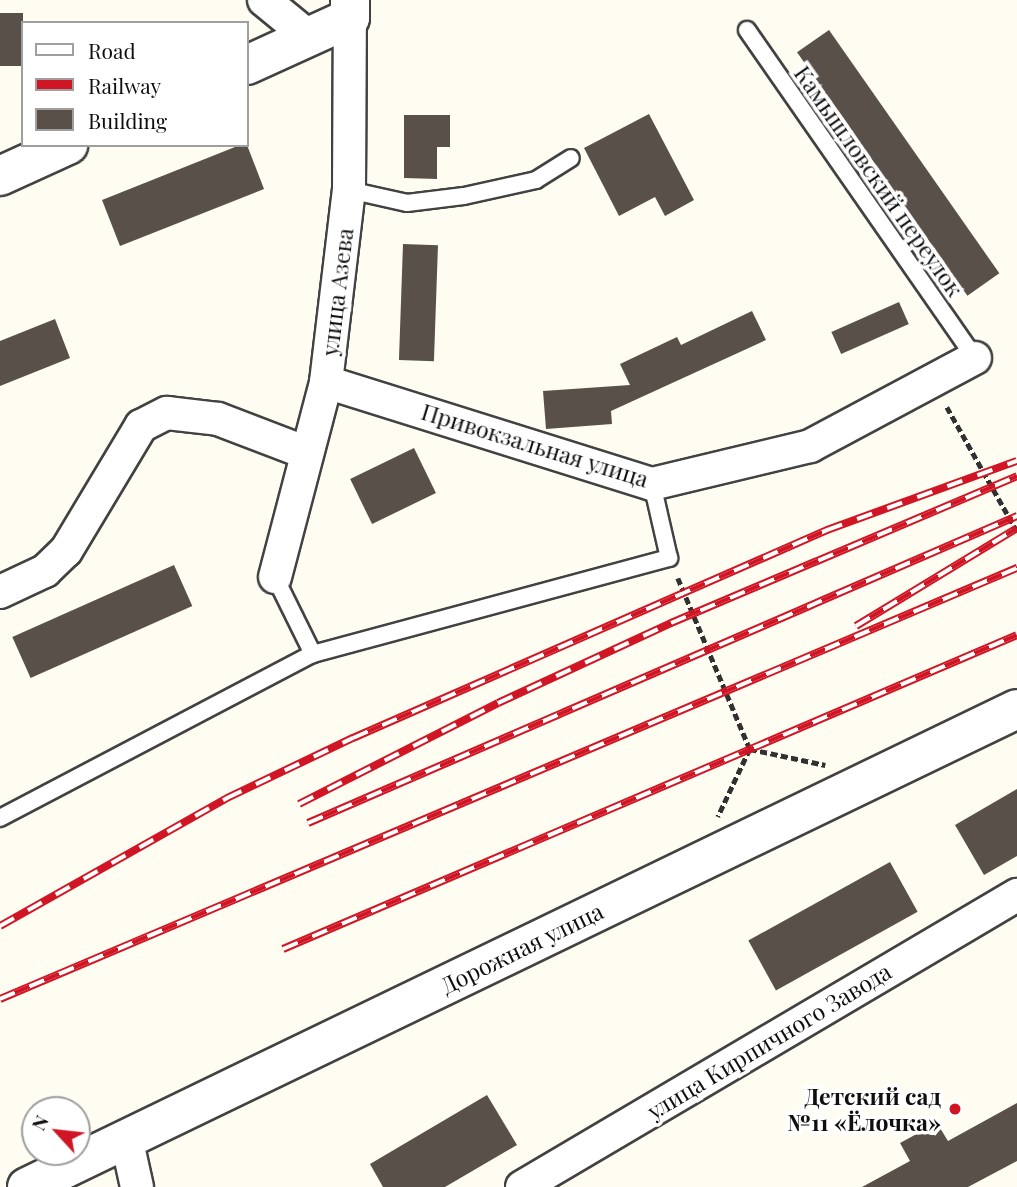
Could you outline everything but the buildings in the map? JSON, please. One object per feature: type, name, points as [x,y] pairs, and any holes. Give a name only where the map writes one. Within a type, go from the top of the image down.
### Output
[{"type":"street","points":[[264,0],[309,37]]},
{"type":"street","points":[[248,65],[309,37],[350,9]]},
{"type":"street","name":"улица Азева","points":[[275,577],[326,382],[349,190],[350,9]]},
{"type":"street","points":[[0,176],[64,147]]},
{"type":"street","name":"Привокзальная улица","points":[[326,382],[652,484],[810,446],[975,358]]},
{"type":"street","points":[[0,592],[45,571],[66,551],[141,426],[167,413],[218,419],[307,453]]},
{"type":"street","name":"Дорожная улица","points":[[26,1187],[1017,709]]},
{"type":"street","name":"улица Кирпичного Завода","points":[[522,1187],[553,1179],[1017,895]]},
{"type":"street","points":[[126,1137],[137,1187]]},
{"type":"lane","name":"Камышловский переулок","points":[[747,30],[975,358]]},
{"type":"lane","points":[[349,190],[407,203],[464,196],[536,180],[571,158]]},
{"type":"lane","points":[[0,818],[313,654],[669,558],[652,484]]},
{"type":"lane","points":[[275,577],[313,654]]},
{"type":"path","points":[[932,381],[1017,531]]},
{"type":"path","points":[[669,558],[750,749],[694,866]]},
{"type":"path","points":[[750,749],[827,765]]},
{"type":"railway","points":[[0,926],[227,798],[353,738],[827,530],[1017,461]]},
{"type":"railway","points":[[299,804],[498,703],[671,623],[1017,476]]},
{"type":"railway","points":[[308,823],[1017,516]]},
{"type":"railway","points":[[856,626],[1017,528]]},
{"type":"railway","points":[[0,999],[1017,568]]},
{"type":"railway","points":[[283,949],[1017,635]]},
{"type":"place","name":"Детский сад №11 «Ёлочка»","points":[[955,1109]]}]
